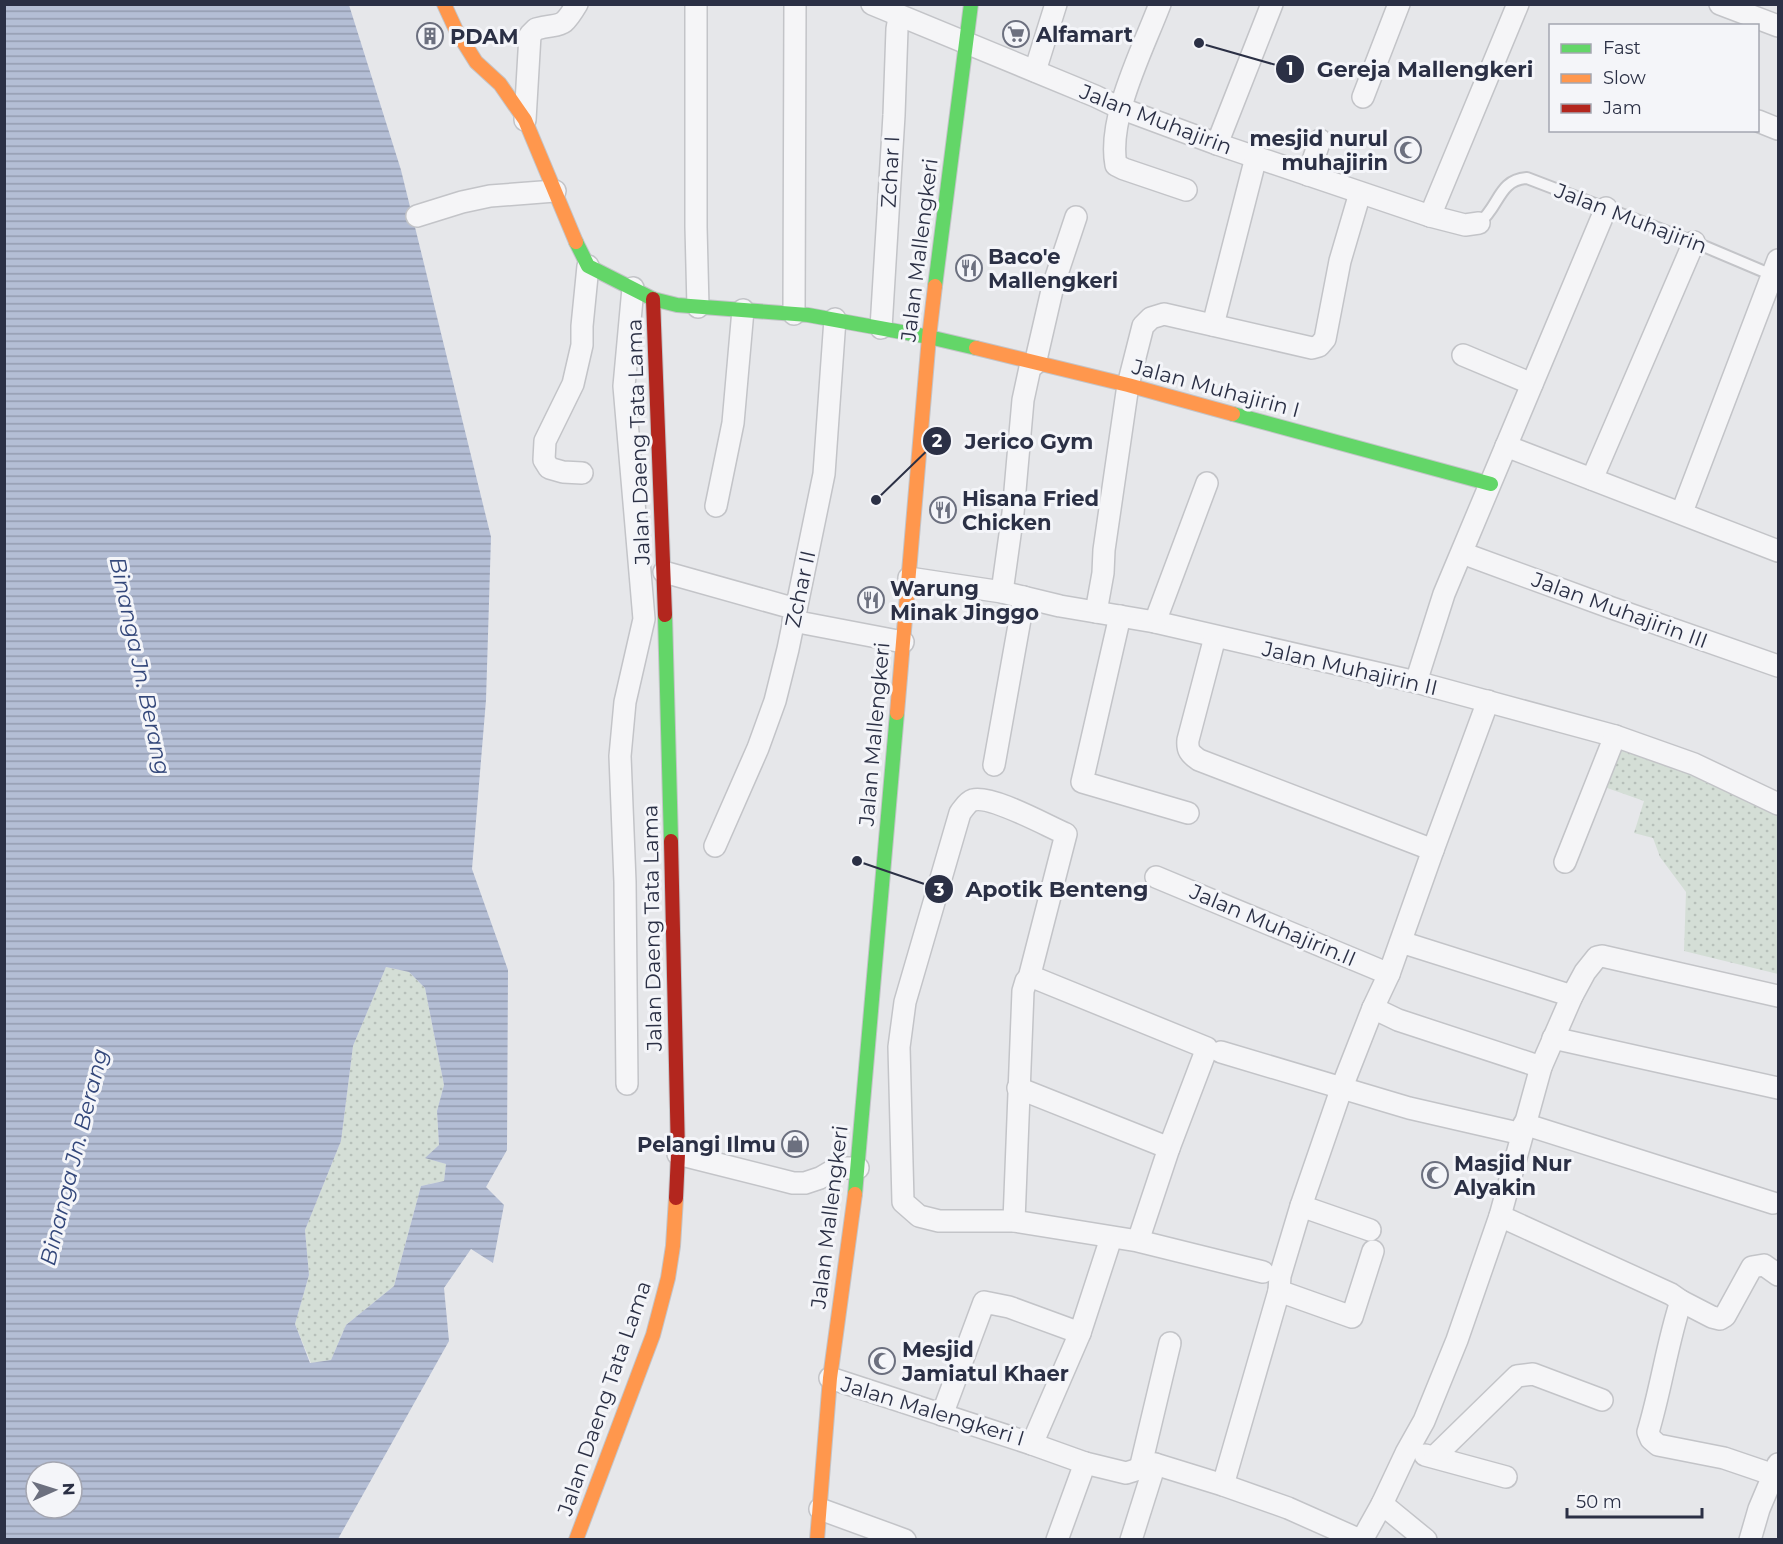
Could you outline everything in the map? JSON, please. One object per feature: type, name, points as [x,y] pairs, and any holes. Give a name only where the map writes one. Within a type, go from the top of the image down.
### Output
[{"type":"street","points":[[444,4],[456,30],[476,62],[500,84],[525,120],[588,266],[582,345],[573,384],[545,441],[544,460],[549,468],[563,472],[582,473]]},
{"type":"street","points":[[525,120],[530,35],[536,29],[561,26],[577,4]]},
{"type":"street","points":[[696,4],[698,307]]},
{"type":"street","points":[[794,314],[795,4]]},
{"type":"street","name":"Jalan Muhajirin","points":[[872,4],[1120,108],[1217,144],[1430,216],[1465,225],[1479,223]]},
{"type":"street","name":"Jalan Mallengkeri","points":[[817,1539],[830,1378],[857,1182],[929,337],[971,4]]},
{"type":"street","points":[[1035,71],[1056,4]]},
{"type":"street","points":[[1160,4],[1120,108],[1114,156],[1116,165],[1186,190]]},
{"type":"street","points":[[1217,144],[1272,4]]},
{"type":"street","points":[[1363,97],[1399,4]]},
{"type":"street","points":[[1430,216],[1518,4]]},
{"type":"street","points":[[1720,4],[1779,26]]},
{"type":"street","name":"Zchar I","points":[[881,328],[899,17]]},
{"type":"street","points":[[1759,121],[1779,129]]},
{"type":"street","points":[[1308,175],[1320,140]]},
{"type":"street","points":[[1213,325],[1256,157]]},
{"type":"street","points":[[417,216],[490,196],[555,191]]},
{"type":"street","points":[[1096,612],[1128,385],[1143,326],[1152,318],[1164,314],[1312,348],[1319,346],[1325,339],[1340,261],[1360,193]]},
{"type":"street","points":[[1416,682],[1444,594],[1606,208]]},
{"type":"street","points":[[1002,592],[1013,513],[1022,409],[1053,286],[1076,217]]},
{"type":"street","points":[[1592,479],[1694,242]]},
{"type":"street","name":"Jalan Muhajirin I","points":[[588,266],[653,299],[677,305],[835,319],[929,337],[1128,385],[1491,484]]},
{"type":"street","points":[[1682,512],[1771,305],[1776,268]]},
{"type":"street","points":[[627,1084],[625,882],[620,756],[624,702],[644,619],[624,386],[633,288]]},
{"type":"street","name":"Jalan Daeng Tata Lama","points":[[576,1539],[653,1335],[668,1278],[673,1246],[678,1154],[669,705],[653,299]]},
{"type":"street","points":[[716,506],[733,423],[743,310]]},
{"type":"street","name":"Zchar II","points":[[715,846],[758,748],[775,701],[824,474],[835,319]]},
{"type":"street","points":[[1463,355],[1532,384]]},
{"type":"street","points":[[1506,446],[1779,551]]},
{"type":"street","points":[[1155,622],[1207,483]]},
{"type":"street","name":"Jalan Muhajirin III","points":[[1462,553],[1779,666]]},
{"type":"street","points":[[664,572],[794,615],[903,642]]},
{"type":"street","name":"Jalan Muhajirin II","points":[[909,578],[1002,592],[1155,622],[1416,682],[1615,736],[1694,764],[1779,804]]},
{"type":"street","points":[[994,765],[1024,597]]},
{"type":"street","points":[[1120,616],[1082,782],[1188,813]]},
{"type":"street","points":[[1215,637],[1188,740],[1187,747],[1192,755],[1433,850]]},
{"type":"street","points":[[1223,1485],[1279,1292],[1280,1276],[1301,1206],[1342,1087],[1389,974],[1488,701]]},
{"type":"street","points":[[1565,862],[1615,736]]},
{"type":"street","points":[[1014,1221],[1023,990],[1029,978],[1066,834],[994,801],[974,800],[966,804],[960,813],[905,1002],[900,1035],[899,1077],[903,1202],[919,1216],[939,1221],[1014,1221],[1138,1241],[1263,1272]]},
{"type":"street","name":"Jalan Muhajirin.II","points":[[1156,877],[1389,974]]},
{"type":"street","points":[[1401,942],[1572,996]]},
{"type":"street","points":[[1032,1444],[1085,1463],[1126,1473],[1147,1466],[1223,1485],[1288,1508],[1361,1539],[1382,1504],[1424,1421],[1457,1340],[1500,1216],[1541,1067],[1585,972],[1597,957],[1602,956],[1779,996]]},
{"type":"street","points":[[1029,978],[1035,978],[1088,998],[1207,1048],[1169,1148],[1138,1241]]},
{"type":"street","points":[[1373,1008],[1398,1020],[1541,1067]]},
{"type":"street","points":[[869,1034],[900,1035]]},
{"type":"street","points":[[1553,1038],[1779,1088]]},
{"type":"street","points":[[1221,1052],[1409,1108],[1523,1129],[1773,1203]]},
{"type":"street","points":[[1018,1088],[1169,1148]]},
{"type":"street","points":[[678,1154],[793,1183],[805,1183],[820,1178],[837,1168],[858,1168]]},
{"type":"street","points":[[1301,1206],[1370,1230]]},
{"type":"street","points":[[1500,1216],[1671,1294],[1712,1317],[1725,1316],[1754,1265],[1764,1265],[1779,1275]]},
{"type":"street","name":"Jalan Malengkeri I","points":[[830,1378],[1032,1444],[1080,1333],[1111,1238]]},
{"type":"street","points":[[1279,1292],[1352,1317],[1373,1251]]},
{"type":"street","points":[[1682,1301],[1670,1334],[1659,1394],[1648,1432],[1649,1437],[1658,1445],[1777,1466],[1759,1509],[1750,1539]]},
{"type":"street","points":[[942,1415],[984,1302],[1009,1307],[1080,1333]]},
{"type":"street","points":[[1131,1539],[1170,1344]]},
{"type":"street","points":[[1435,1456],[1517,1376],[1533,1374],[1602,1400]]},
{"type":"street","points":[[1406,1453],[1435,1456],[1506,1477]]},
{"type":"street","points":[[1057,1539],[1085,1463]]},
{"type":"street","points":[[1382,1504],[1426,1539]]},
{"type":"street","points":[[820,1509],[905,1539]]},
{"type":"lane","name":"Jalan Muhajirin","points":[[1479,223],[1488,215],[1508,183],[1516,179],[1527,178],[1694,242],[1776,268]]},
{"type":"shaded area","points":[[1610,739],[1778,809],[1778,974],[1684,951],[1686,892],[1660,857],[1653,838],[1634,833],[1644,801],[1593,783]]},
{"type":"shaded area","points":[[386,967],[409,972],[425,988],[444,1085],[437,1111],[439,1145],[426,1158],[446,1164],[444,1181],[421,1186],[394,1286],[346,1325],[331,1360],[311,1363],[295,1324],[309,1275],[305,1230],[341,1141],[353,1046]]},
{"type":"water","name":"Binanga Jn. Berang","points":[[5,5],[349,5],[401,170],[491,537],[486,700],[472,869],[508,970],[507,1150],[486,1187],[504,1205],[493,1263],[471,1249],[444,1288],[449,1341],[338,1539],[5,1540]],"holes":[[[386,967],[409,972],[425,988],[444,1085],[437,1111],[439,1145],[425,1158],[446,1164],[444,1181],[421,1186],[394,1286],[346,1325],[331,1360],[310,1363],[295,1324],[309,1275],[305,1230],[341,1141],[353,1046]]]},
{"type":"traffic: fast","points":[[935,286],[971,4]]},
{"type":"traffic: fast","points":[[576,242],[588,266],[653,299],[677,305],[808,315],[976,348]]},
{"type":"traffic: fast","points":[[1233,414],[1491,484]]},
{"type":"traffic: fast","points":[[665,615],[671,841]]},
{"type":"traffic: fast","points":[[855,1194],[897,713]]},
{"type":"traffic: slow","points":[[444,4],[456,30],[476,62],[500,84],[525,120],[576,242]]},
{"type":"traffic: slow","points":[[897,713],[935,286]]},
{"type":"traffic: slow","points":[[976,348],[1128,385],[1233,414]]},
{"type":"traffic: slow","points":[[817,1540],[830,1378],[855,1194]]},
{"type":"traffic: slow","points":[[576,1540],[653,1335],[668,1278],[676,1198]]},
{"type":"traffic: jam","points":[[653,299],[665,615]]},
{"type":"traffic: jam","points":[[671,841],[678,1154],[676,1198]]},
{"type":"place","name":"Alfamart","points":[[1016,34]]},
{"type":"place","name":"PDAM","points":[[430,36]]},
{"type":"place","name":"Gereja Mallengkeri","points":[[1199,43]]},
{"type":"place","name":"mesjid nurul muhajirin","points":[[1408,150]]},
{"type":"place","name":"Baco'e Mallengkeri","points":[[969,268]]},
{"type":"place","name":"Jerico Gym","points":[[876,500]]},
{"type":"place","name":"Hisana Fried Chicken","points":[[943,510]]},
{"type":"place","name":"Warung Minak Jinggo","points":[[871,600]]},
{"type":"place","name":"Apotik Benteng","points":[[857,861]]},
{"type":"place","name":"Pelangi Ilmu","points":[[795,1144]]},
{"type":"place","name":"Masjid Nur Alyakin","points":[[1435,1175]]},
{"type":"place","name":"Mesjid Jamiatul Khaer","points":[[882,1361]]}]
